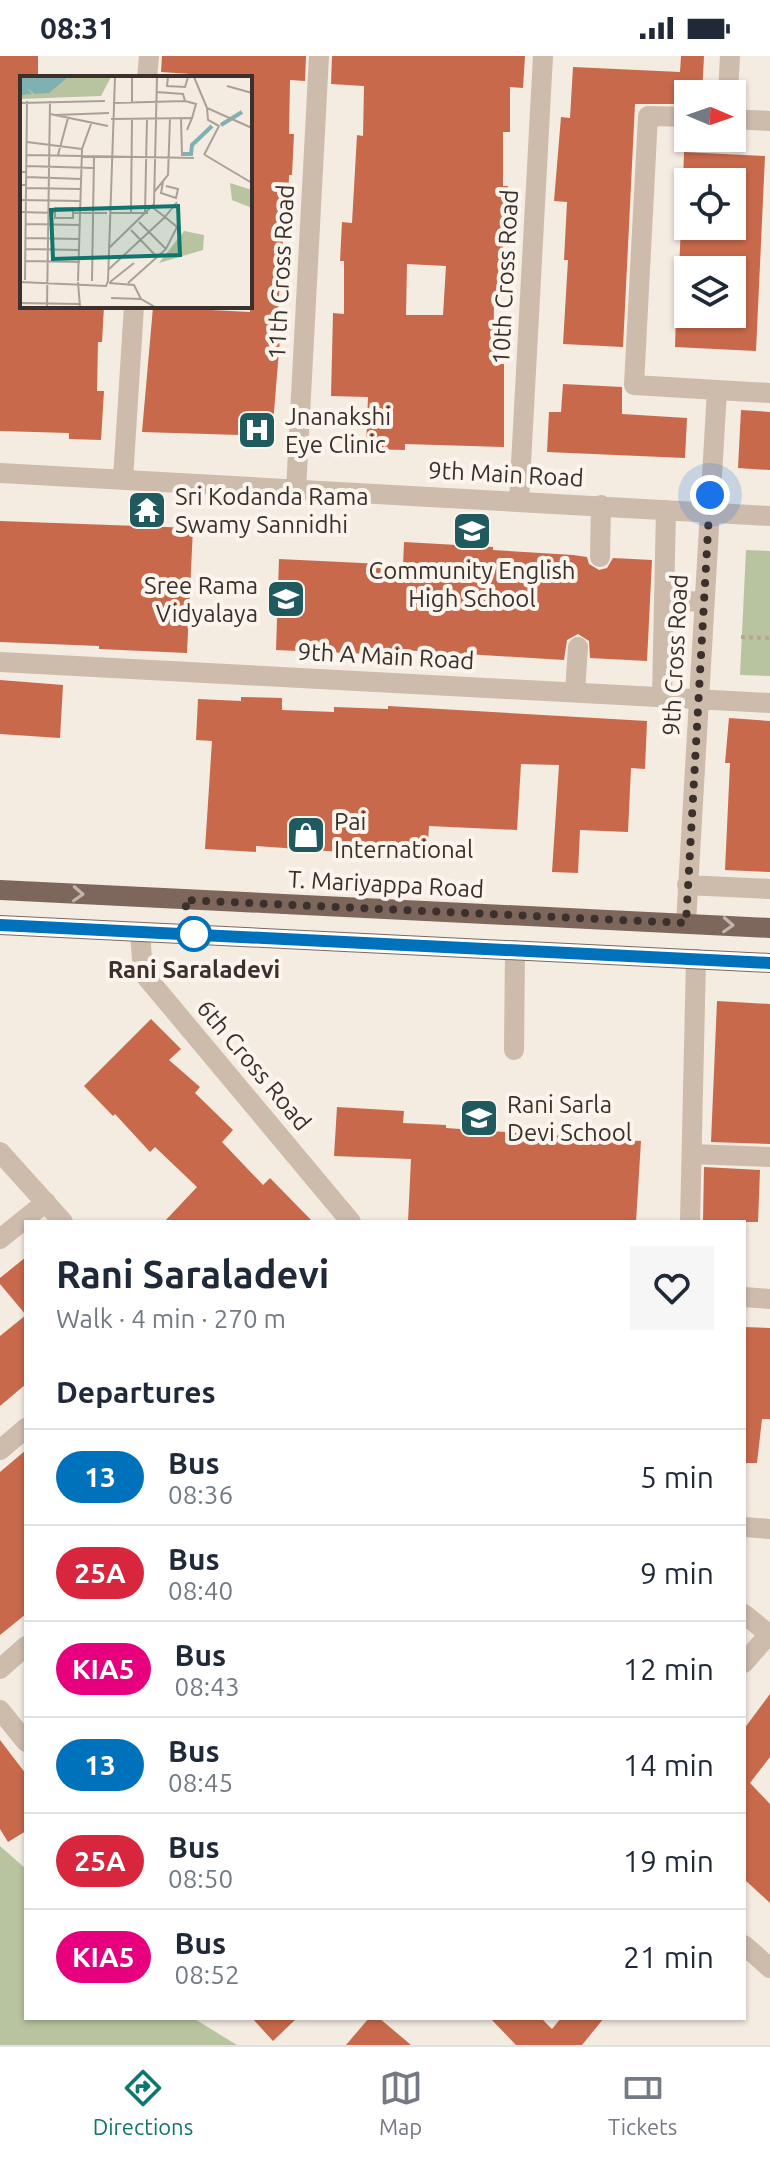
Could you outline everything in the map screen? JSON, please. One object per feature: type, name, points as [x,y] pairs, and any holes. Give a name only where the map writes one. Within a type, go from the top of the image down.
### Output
[{"type":"main road","name":"T. Mariyappa Road","points":[[0,890],[770,928]]},
{"type":"main road","points":[[0,925],[770,963]]},
{"type":"street","points":[[147,76],[149,56]]},
{"type":"street","name":"11th Cross Road","points":[[296,490],[319,56]]},
{"type":"street","name":"10th Cross Road","points":[[519,501],[543,56]]},
{"type":"street","points":[[729,80],[730,56]]},
{"type":"street","points":[[674,117],[648,116],[634,385],[770,393]]},
{"type":"street","points":[[746,120],[770,121]]},
{"type":"street","points":[[123,479],[134,308]]},
{"type":"street","name":"9th Cross Road","points":[[686,923],[717,390]]},
{"type":"street","name":"9th Main Road","points":[[0,473],[770,516]]},
{"type":"street","points":[[600,557],[601,505]]},
{"type":"street","points":[[662,696],[666,510]]},
{"type":"street","points":[[664,600],[704,602]]},
{"type":"street","points":[[575,692],[578,647]]},
{"type":"street","name":"9th A Main Road","points":[[0,662],[770,703]]},
{"type":"street","points":[[687,885],[770,889]]},
{"type":"street","name":"6th Cross Road","points":[[140,932],[143,973],[349,1220]]},
{"type":"street","points":[[514,1050],[515,950]]},
{"type":"street","points":[[690,1220],[696,959]]},
{"type":"street","points":[[0,1152],[61,1220]]},
{"type":"street","points":[[692,1154],[770,1157]]},
{"type":"street","points":[[0,1239],[46,1202]]},
{"type":"street","points":[[746,1297],[770,1299]]},
{"type":"street","points":[[0,1450],[24,1430]]},
{"type":"street","points":[[746,1527],[770,1529]]},
{"type":"street","points":[[746,1616],[769,1635],[746,1661]]},
{"type":"street","points":[[0,1669],[24,1648]]},
{"type":"street","points":[[0,1710],[24,1740]]},
{"type":"street","points":[[746,1947],[770,1968]]},
{"type":"path","points":[[741,637],[770,638]]},
{"type":"green space","points":[[746,550],[770,551],[770,676],[740,675]]},
{"type":"green space","points":[[0,1846],[24,1867],[24,2020],[196,2020],[237,2045],[0,2045]]},
{"type":"building","points":[[0,56],[38,56],[38,76],[20,76],[20,308],[104,308],[102,342],[98,342],[97,391],[104,391],[101,440],[69,439],[69,433],[0,431]]},
{"type":"building","points":[[162,56],[306,56],[305,81],[290,80],[289,134],[294,134],[292,175],[289,175],[281,260],[278,314],[282,314],[272,436],[142,432],[153,308],[250,312],[252,308],[252,76],[161,72]]},
{"type":"building","points":[[332,56],[525,56],[523,88],[510,87],[510,132],[503,132],[503,186],[508,186],[502,261],[499,261],[494,307],[493,364],[504,364],[504,447],[405,444],[405,450],[366,449],[368,397],[331,396],[333,313],[344,314],[344,261],[340,261],[342,222],[352,223],[357,135],[363,136],[364,86],[331,84]],"holes":[[[407,264],[446,266],[443,315],[406,315]]]},
{"type":"building","points":[[681,56],[704,56],[703,80],[674,80],[674,104],[635,104],[623,347],[563,344],[568,260],[564,260],[567,202],[554,201],[561,117],[570,118],[573,67],[680,72]]},
{"type":"building","points":[[684,152],[765,156],[756,351],[675,347],[676,328],[746,328],[746,256],[680,256],[680,240],[746,240],[746,168],[683,168]]},
{"type":"building","points":[[563,384],[622,387],[622,414],[687,418],[685,458],[547,452],[549,412],[561,412]]},
{"type":"building","points":[[741,410],[770,412],[770,470],[738,468]]},
{"type":"building","points":[[0,521],[193,528],[187,653],[0,642]]},
{"type":"building","points":[[404,542],[587,557],[589,564],[599,570],[607,568],[613,558],[652,560],[647,661],[590,658],[589,641],[578,634],[567,640],[564,660],[371,648],[370,654],[276,650],[279,559],[403,565]]},
{"type":"building","points":[[0,680],[63,685],[60,738],[0,734]]},
{"type":"building","points":[[241,697],[282,698],[282,710],[334,712],[334,707],[388,709],[388,706],[647,721],[645,769],[631,768],[628,832],[580,830],[578,873],[552,872],[559,765],[521,764],[517,830],[429,826],[427,858],[256,846],[256,852],[205,849],[212,741],[196,740],[198,699],[241,701]]},
{"type":"building","points":[[729,718],[770,721],[770,872],[725,870],[730,763],[725,763]]},
{"type":"building","points":[[717,1001],[770,1004],[770,1144],[711,1142]]},
{"type":"building","points":[[151,1019],[181,1049],[169,1060],[200,1087],[195,1093],[233,1130],[222,1142],[263,1185],[270,1178],[311,1220],[166,1220],[197,1187],[155,1147],[150,1152],[84,1086]]},
{"type":"building","points":[[337,1107],[404,1111],[403,1123],[446,1125],[446,1128],[641,1141],[636,1220],[408,1220],[411,1159],[334,1156]]},
{"type":"building","points":[[704,1167],[760,1170],[758,1222],[703,1220]]},
{"type":"building","points":[[24,1259],[24,1313],[0,1284],[0,1278]]},
{"type":"building","points":[[24,1317],[24,1386],[0,1406],[0,1336]]},
{"type":"building","points":[[746,1327],[770,1328],[770,1419],[762,1419],[757,1463],[746,1463]]},
{"type":"building","points":[[24,1452],[24,1616],[0,1635],[0,1472]]},
{"type":"building","points":[[770,1694],[770,1757],[750,1783],[770,1804],[770,1903],[746,1881],[746,1726]]},
{"type":"building","points":[[0,1740],[24,1771],[24,1832],[8,1842],[0,1829]]},
{"type":"building","points":[[254,2020],[295,2020],[273,2041]]},
{"type":"building","points":[[367,2020],[381,2020],[411,2045],[346,2045]]},
{"type":"building","points":[[492,2020],[543,2020],[552,2029],[559,2020],[602,2020],[582,2045],[516,2045]]},
{"type":"bus line","name":"13","points":[[0,925],[770,963]]},
{"type":"place","name":"Jnanakshi Eye Clinic","points":[[257,430]]},
{"type":"place","name":"Sri Kodanda Rama Swamy Sannidhi","points":[[147,510]]},
{"type":"place","name":"Community English High School","points":[[472,531]]},
{"type":"place","name":"Sree Rama Vidyalaya","points":[[286,599]]},
{"type":"place","name":"Pai International","points":[[306,835]]},
{"type":"place","name":"Rani Saraladevi","points":[[194,934]]},
{"type":"place","name":"Rani Sarla Devi School","points":[[479,1118]]},
{"type":"route","points":[[194,934],[184,900],[686,923],[710,495]]}]
